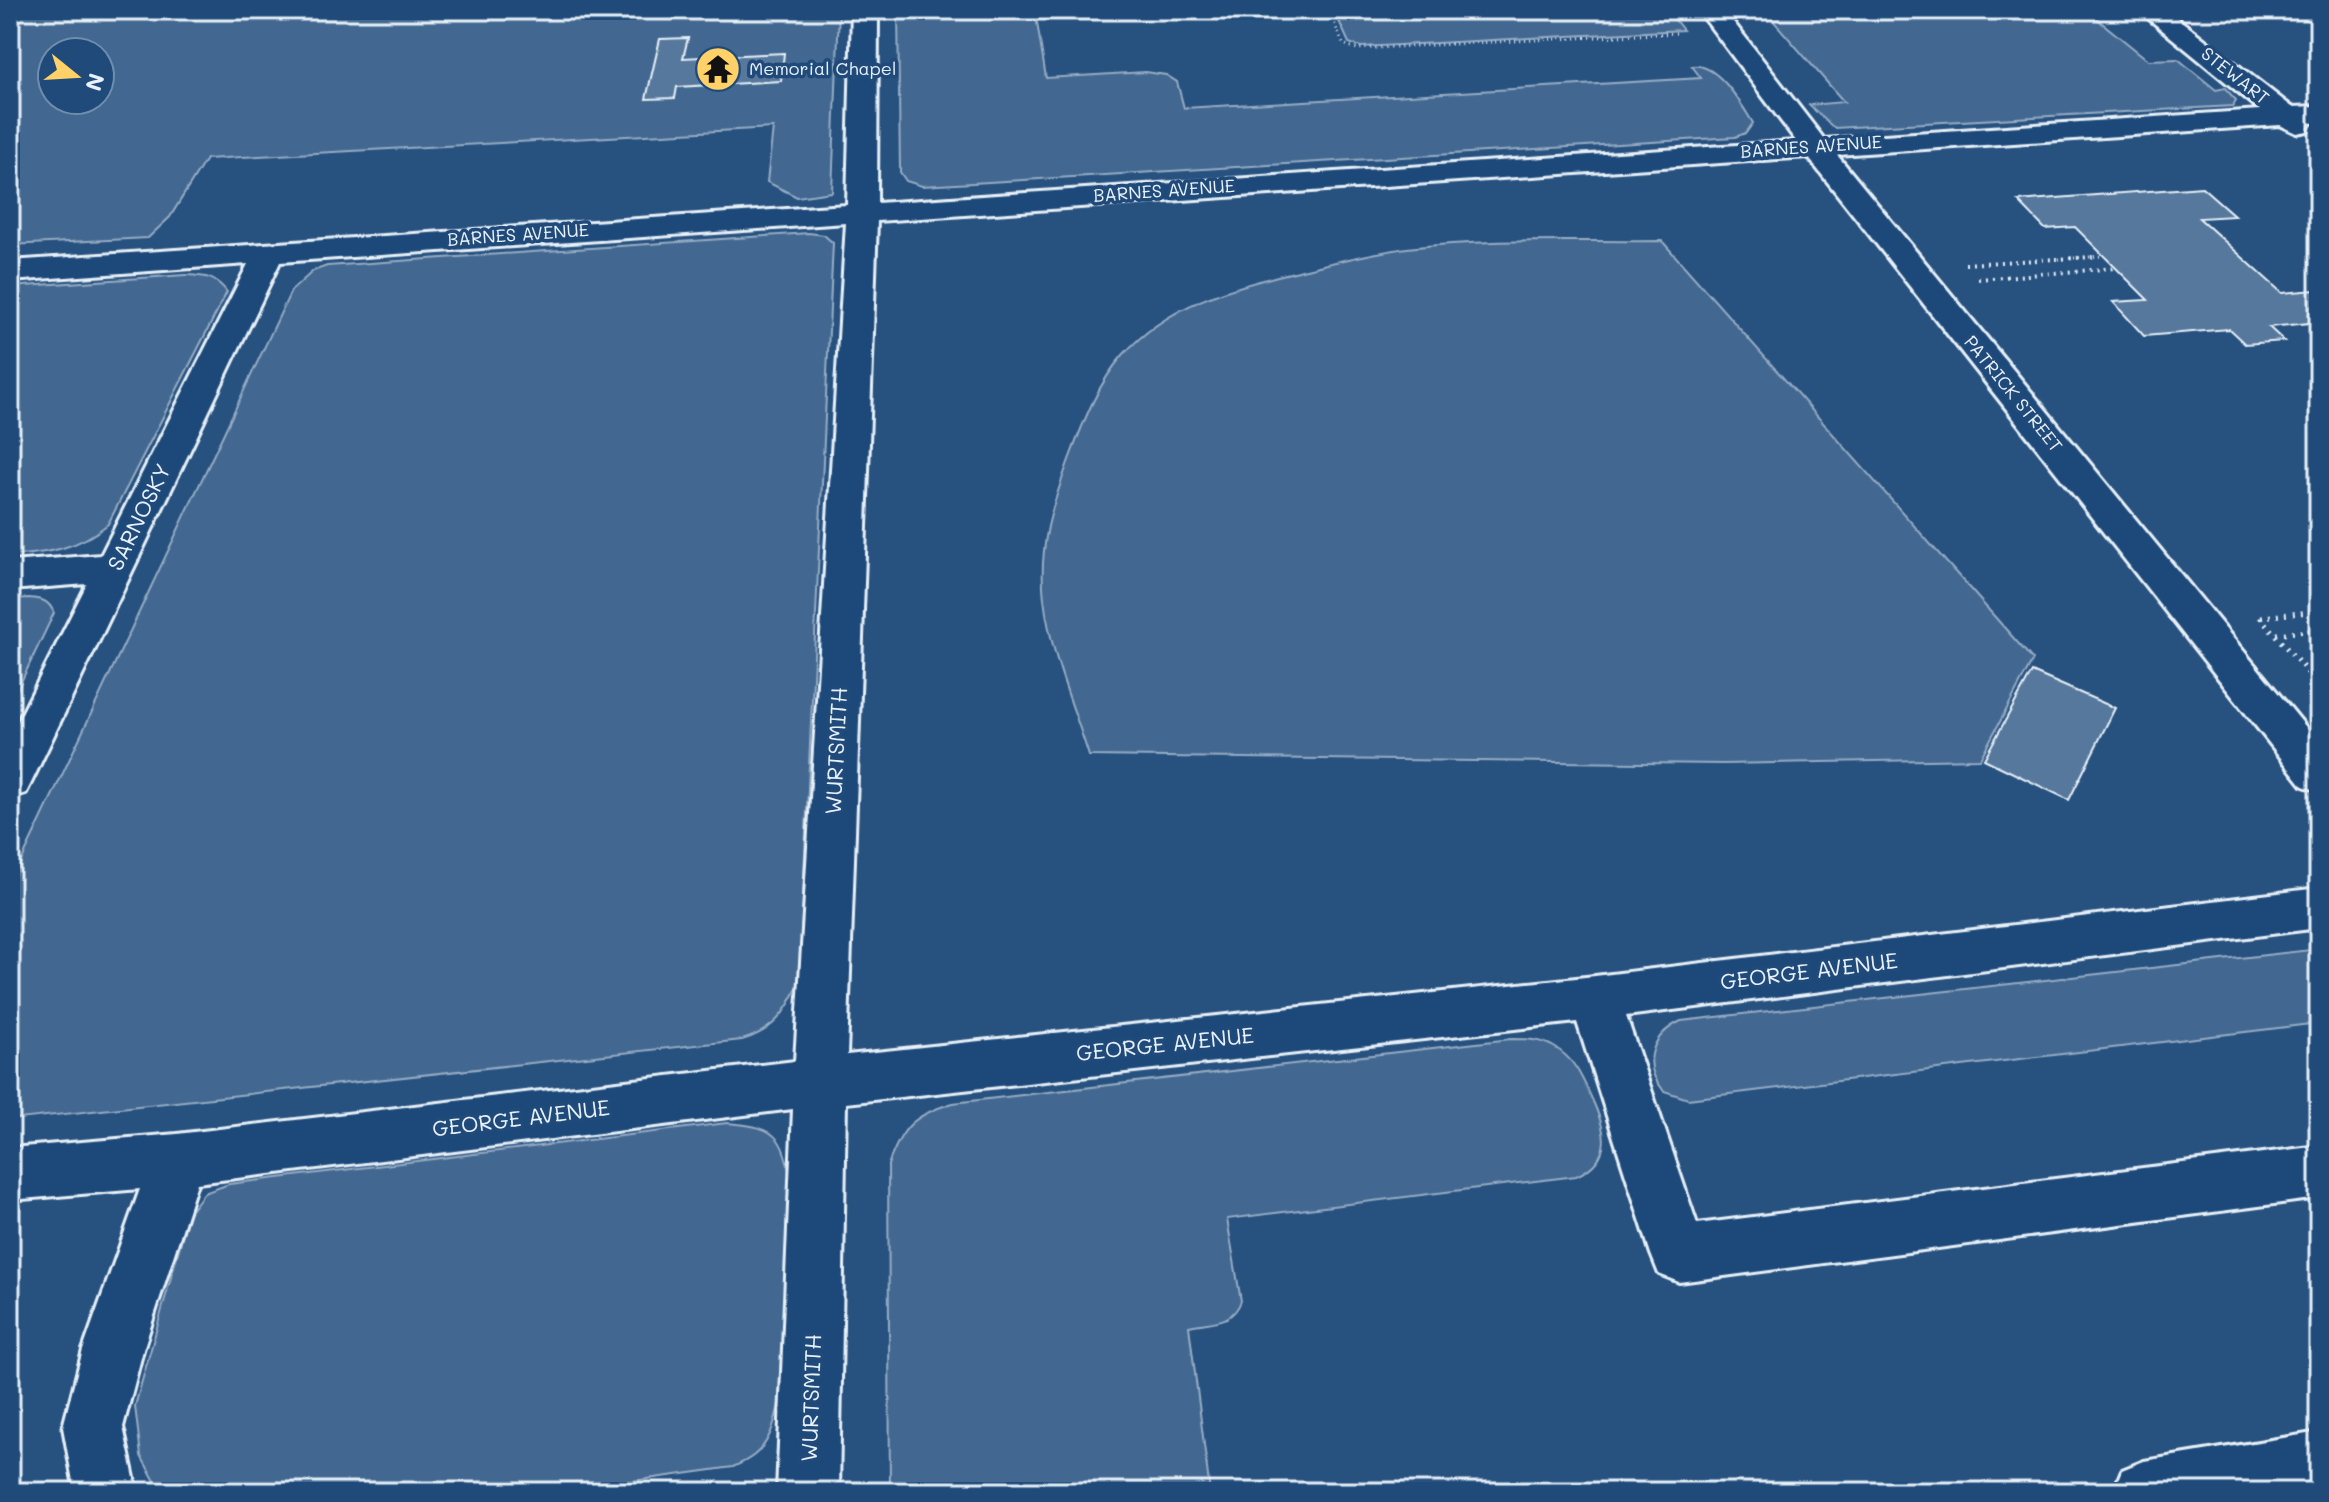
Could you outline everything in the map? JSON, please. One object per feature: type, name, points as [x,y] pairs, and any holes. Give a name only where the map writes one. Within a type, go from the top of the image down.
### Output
[{"type":"street","name":"WURTSMITH","points":[[808,1492],[820,1082],[862,212],[865,10]]},
{"type":"street","name":"STEWART","points":[[2151,10],[2319,142]]},
{"type":"street","name":"PATRICK STREET","points":[[1719,20],[1815,147],[2319,774]]},
{"type":"street","name":"BARNES AVENUE","points":[[10,271],[2319,114]]},
{"type":"street","name":"SARNOSKY","points":[[10,781],[269,253]]},
{"type":"street","points":[[10,576],[114,568]]},
{"type":"street","name":"GEORGE AVENUE","points":[[10,1174],[177,1160],[820,1082],[1595,998],[2319,908]]},
{"type":"street","points":[[1595,998],[1679,1254],[2319,1172]]},
{"type":"street","points":[[106,1492],[93,1427],[113,1350],[177,1160]]},
{"type":"street","points":[[2144,1492],[2319,1463]]},
{"type":"path","points":[[1329,10],[1343,44],[1357,49],[1719,20]]},
{"type":"path","points":[[1960,264],[2102,256],[2113,268],[1973,280]]},
{"type":"path","points":[[2066,258],[2079,271]]},
{"type":"path","points":[[2019,260],[2032,275]]},
{"type":"path","points":[[2260,617],[2319,611]]},
{"type":"path","points":[[2275,634],[2319,630]]},
{"type":"shaded area","points":[[10,10],[839,10],[832,192],[797,197],[767,182],[773,128],[206,159],[170,217],[148,238],[10,245]]},
{"type":"shaded area","points":[[898,10],[1035,10],[1046,78],[1146,72],[1166,75],[1177,82],[1184,108],[1701,78],[1692,66],[1701,66],[1719,77],[1753,123],[1746,133],[1735,137],[922,186],[906,181],[900,172]]},
{"type":"shaded area","points":[[1334,10],[1667,10],[1683,30],[1361,47],[1349,43]]},
{"type":"shaded area","points":[[1764,10],[2086,10],[2148,60],[2178,59],[2216,90],[2225,88],[2236,100],[2233,106],[1834,128],[1809,105],[1844,102]]},
{"type":"shaded area","points":[[809,233],[824,235],[833,243],[799,984],[777,1020],[762,1032],[742,1040],[10,1120],[10,885],[291,291],[313,271],[327,266]]},
{"type":"shaded area","points":[[1662,241],[2033,660],[1980,759],[1723,764],[1089,756],[1047,619],[1043,580],[1045,544],[1058,492],[1092,404],[1114,366],[1140,338],[1159,323],[1201,300],[1270,278],[1379,253],[1470,243]]},
{"type":"shaded area","points":[[185,275],[209,278],[227,292],[108,524],[85,539],[62,548],[10,556],[10,287]]},
{"type":"shaded area","points":[[10,599],[44,601],[54,613],[10,705]]},
{"type":"shaded area","points":[[2319,949],[2319,1023],[1688,1099],[1664,1091],[1657,1081],[1651,1061],[1656,1042],[1662,1034],[1681,1021]]},
{"type":"shaded area","points":[[1511,1039],[1549,1044],[1561,1051],[1577,1069],[1603,1132],[1602,1152],[1597,1161],[1576,1176],[1227,1219],[1241,1301],[1226,1318],[1189,1326],[1210,1492],[890,1492],[888,1165],[898,1141],[919,1118],[953,1103]]},
{"type":"shaded area","points":[[727,1123],[768,1131],[778,1140],[787,1162],[792,1197],[793,1286],[784,1377],[769,1436],[749,1459],[733,1467],[554,1492],[161,1492],[141,1456],[135,1406],[189,1213],[204,1193],[229,1184]]},
{"type":"building","name":"Memorial Chapel","points":[[688,38],[683,58],[784,53],[781,81],[677,87],[675,98],[646,99],[660,39]]},
{"type":"building","points":[[2202,187],[2235,216],[2199,218],[2282,293],[2315,290],[2319,294],[2319,322],[2269,327],[2284,341],[2245,344],[2229,329],[2144,336],[2113,302],[2148,300],[2075,227],[2045,229],[2018,201]]},
{"type":"building","points":[[2032,672],[2115,708],[2069,800],[1984,759]]},
{"type":"place","name":"Memorial Chapel","points":[[718,69]]}]
